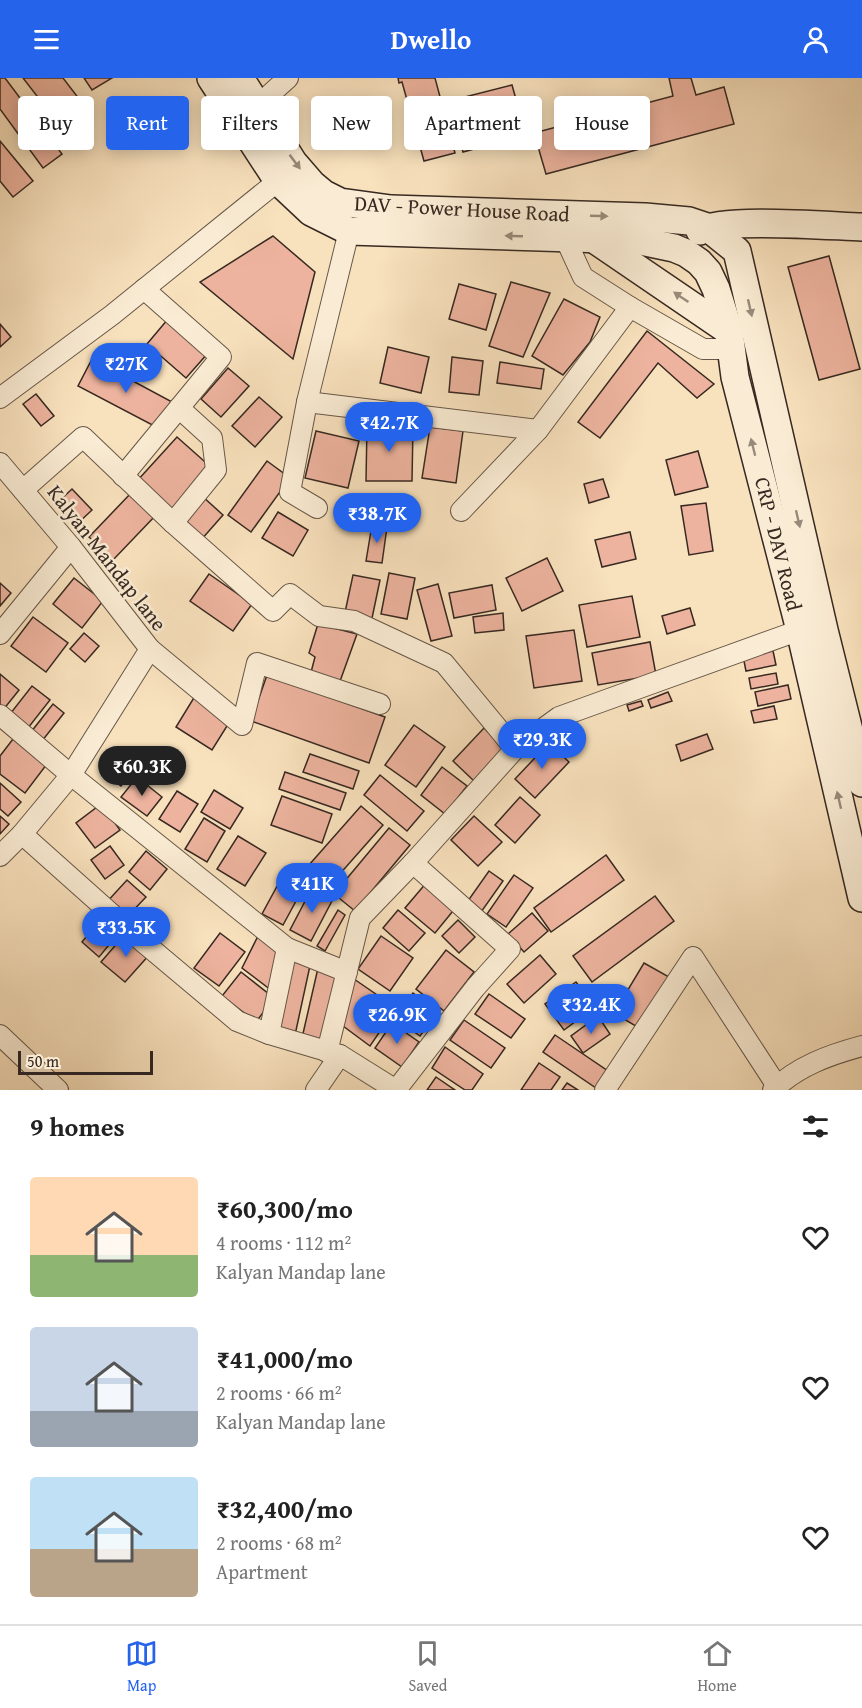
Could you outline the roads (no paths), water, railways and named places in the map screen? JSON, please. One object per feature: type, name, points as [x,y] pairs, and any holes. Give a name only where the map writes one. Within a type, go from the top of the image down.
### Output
[{"type":"street","name":"DAV - Power House Road","points":[[212,78],[278,181],[311,212],[349,231],[636,240]]},
{"type":"street","name":"DAV - Power House Road","points":[[240,78],[251,96]]},
{"type":"street","points":[[268,96],[288,78]]},
{"type":"street","name":"DAV - Power House Road","points":[[285,150],[312,184],[324,194],[340,202],[391,209],[645,217],[689,221],[707,227],[737,251]]},
{"type":"street","points":[[0,398],[144,289],[278,181]]},
{"type":"street","points":[[674,248],[707,227],[732,223],[862,227]]},
{"type":"street","points":[[317,508],[290,492],[307,402],[349,231]]},
{"type":"street","points":[[565,238],[583,276],[630,307],[703,349],[730,340]]},
{"type":"street","points":[[594,239],[730,340]]},
{"type":"street","name":"CRP - DAV Road","points":[[636,240],[674,248],[699,262],[708,272],[730,340],[735,377],[800,630],[862,898]]},
{"type":"street","name":"CRP - DAV Road","points":[[737,251],[824,630],[862,783]]},
{"type":"street","points":[[123,476],[221,357],[144,289]]},
{"type":"street","points":[[461,511],[538,430],[630,307]]},
{"type":"street","points":[[307,402],[538,430]]},
{"type":"street","points":[[173,523],[216,470],[212,438],[180,408]]},
{"type":"street","points":[[24,490],[83,437],[173,523],[273,611],[290,594],[319,616],[354,621],[444,663],[515,749]]},
{"type":"street","name":"Kalyan Mandap lane","points":[[0,463],[150,649],[71,775],[22,834],[0,856]]},
{"type":"street","points":[[0,634],[70,547]]},
{"type":"street","points":[[316,1090],[333,1053],[347,972],[360,918],[413,863],[515,749],[559,717],[800,630]]},
{"type":"street","points":[[150,649],[242,725],[257,663],[380,704]]},
{"type":"street","points":[[0,715],[71,775],[287,948],[347,972]]},
{"type":"street","points":[[22,834],[143,942],[237,1021],[269,1034],[333,1053],[396,1090],[475,988],[510,949],[413,863]]},
{"type":"street","points":[[269,1034],[287,948]]},
{"type":"street","points":[[605,1090],[693,957],[775,1088],[784,1079],[822,1058],[862,1046]]},
{"type":"street","points":[[0,1035],[58,1090]]}]
